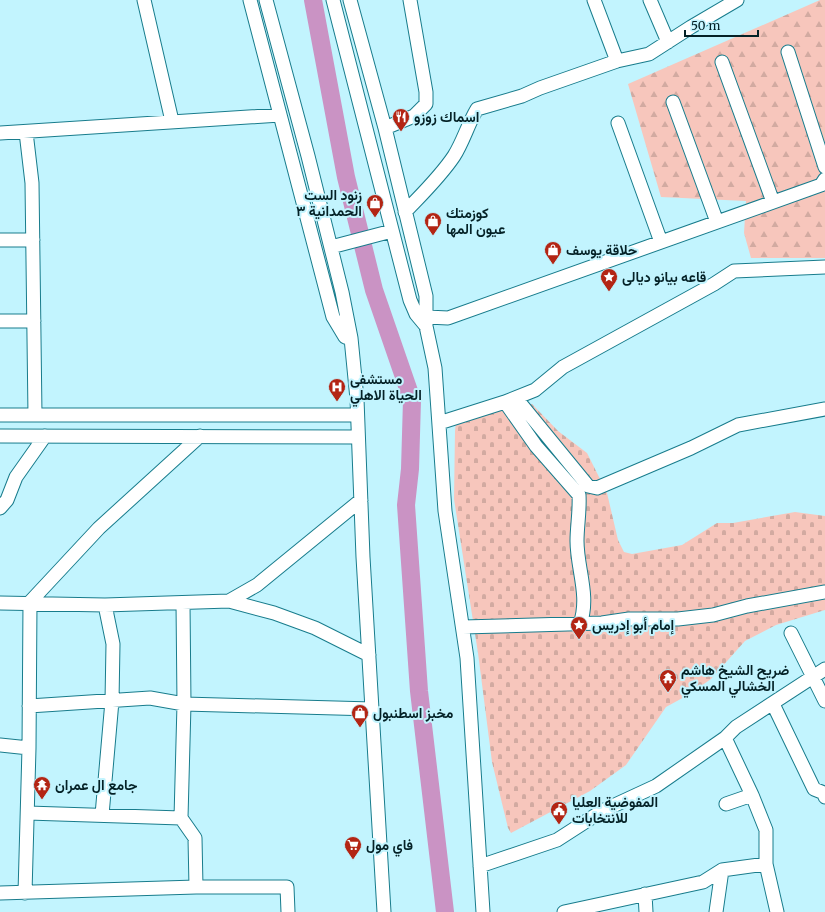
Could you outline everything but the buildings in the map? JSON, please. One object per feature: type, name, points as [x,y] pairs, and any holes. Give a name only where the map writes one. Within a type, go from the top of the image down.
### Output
[{"type":"street","points":[[144,0],[172,121]]},
{"type":"street","points":[[250,0],[333,316],[345,337],[352,338]]},
{"type":"street","points":[[266,0],[331,247],[352,338],[384,912]]},
{"type":"street","points":[[333,0],[410,300],[416,314],[426,321],[448,318],[662,242],[821,185],[825,179]]},
{"type":"street","points":[[350,0],[385,128],[424,284],[426,321],[435,368],[445,511],[467,658],[483,912]]},
{"type":"street","points":[[385,128],[414,116],[426,104],[426,92],[410,0]]},
{"type":"street","points":[[594,0],[617,61]]},
{"type":"street","points":[[650,0],[668,42]]},
{"type":"street","points":[[405,212],[441,174],[455,155],[467,127],[477,109],[522,96],[540,88],[617,61],[649,54],[737,0]]},
{"type":"street","points":[[256,20],[270,17]]},
{"type":"street","points":[[788,52],[825,167]]},
{"type":"street","points":[[722,62],[773,202]]},
{"type":"street","points":[[673,102],[717,222]]},
{"type":"street","points":[[0,133],[280,115]]},
{"type":"street","points":[[618,123],[662,242]]},
{"type":"street","points":[[26,132],[32,184],[35,415]]},
{"type":"street","points":[[379,180],[396,176]]},
{"type":"street","points":[[331,247],[392,231]]},
{"type":"street","points":[[0,240],[32,240]]},
{"type":"street","points":[[439,423],[511,400],[535,390],[563,367],[714,284],[734,271],[825,268]]},
{"type":"street","points":[[0,321],[34,321]]},
{"type":"street","points":[[511,400],[588,486],[597,488],[691,448],[738,425],[824,414]]},
{"type":"street","points":[[511,400],[536,446],[579,495],[577,542],[582,578],[584,611],[580,624]]},
{"type":"street","points":[[0,415],[357,414]]},
{"type":"street","points":[[0,436],[358,437]]},
{"type":"street","points":[[0,508],[7,500],[16,476],[45,436]]},
{"type":"street","points":[[25,893],[28,813],[30,602],[99,528],[200,436]]},
{"type":"street","points":[[229,601],[257,585],[361,500]]},
{"type":"street","points":[[463,627],[518,624],[580,624],[629,619],[678,619],[713,615],[747,606],[825,592]]},
{"type":"street","points":[[0,603],[30,602],[105,605],[229,601],[274,613],[315,628],[369,655]]},
{"type":"street","points":[[182,603],[184,704],[181,818],[195,838],[196,887]]},
{"type":"street","points":[[102,815],[112,701],[113,644],[105,605]]},
{"type":"street","points":[[791,633],[825,701]]},
{"type":"street","points":[[480,866],[558,840],[602,811],[656,786],[725,738],[736,726],[773,704],[825,669]]},
{"type":"street","points":[[29,706],[150,698],[184,704],[372,709]]},
{"type":"street","points":[[773,704],[814,789],[824,793],[825,797]]},
{"type":"street","points":[[725,738],[752,795],[766,830],[766,864],[777,912]]},
{"type":"street","points":[[0,745],[29,748]]},
{"type":"street","points":[[726,804],[752,795]]},
{"type":"street","points":[[28,813],[181,818]]},
{"type":"street","points":[[564,912],[703,882],[722,870],[766,864]]},
{"type":"street","points":[[716,912],[722,870]]},
{"type":"street","points":[[0,893],[196,887],[287,887],[288,912]]},
{"type":"street","points":[[645,894],[646,912]]},
{"type":"green space","points":[[820,0],[825,0],[825,258],[751,258],[744,233],[746,201],[661,197],[628,84]]},
{"type":"green space","points":[[532,404],[558,431],[587,453],[607,493],[618,540],[624,552],[632,554],[682,545],[717,523],[733,523],[795,512],[825,516],[825,610],[776,625],[745,641],[711,679],[688,695],[666,707],[626,765],[590,791],[511,833],[508,828],[492,762],[478,653],[454,499],[455,431],[456,421],[503,409]]},
{"type":"waterway","points":[[313,0],[346,177],[374,290],[412,400],[410,469],[406,505],[419,691],[445,912]]},
{"type":"place","name":"اسماك زوزو","points":[[401,132]]},
{"type":"place","name":"زنود الست الحمدانية ٣","points":[[375,218]]},
{"type":"place","name":"كوزمتك عيون المها","points":[[433,236]]},
{"type":"place","name":"حلاقة يوسف","points":[[553,265]]},
{"type":"place","name":"قاعه بيانو ديالى","points":[[609,292]]},
{"type":"place","name":"مستشفى الحياة الاهلي","points":[[337,402]]},
{"type":"place","name":"إمام أبو إدريس","points":[[579,640]]},
{"type":"place","name":"ضريح الشيخ هاشم الخشالي المسكي","points":[[668,693]]},
{"type":"place","name":"مخبز اسطنبول","points":[[360,728]]},
{"type":"place","name":"جامع ال عمران","points":[[42,800]]},
{"type":"place","name":"المفوضية العليا للانتخابات","points":[[559,825]]},
{"type":"place","name":"فاي مول","points":[[353,860]]}]
